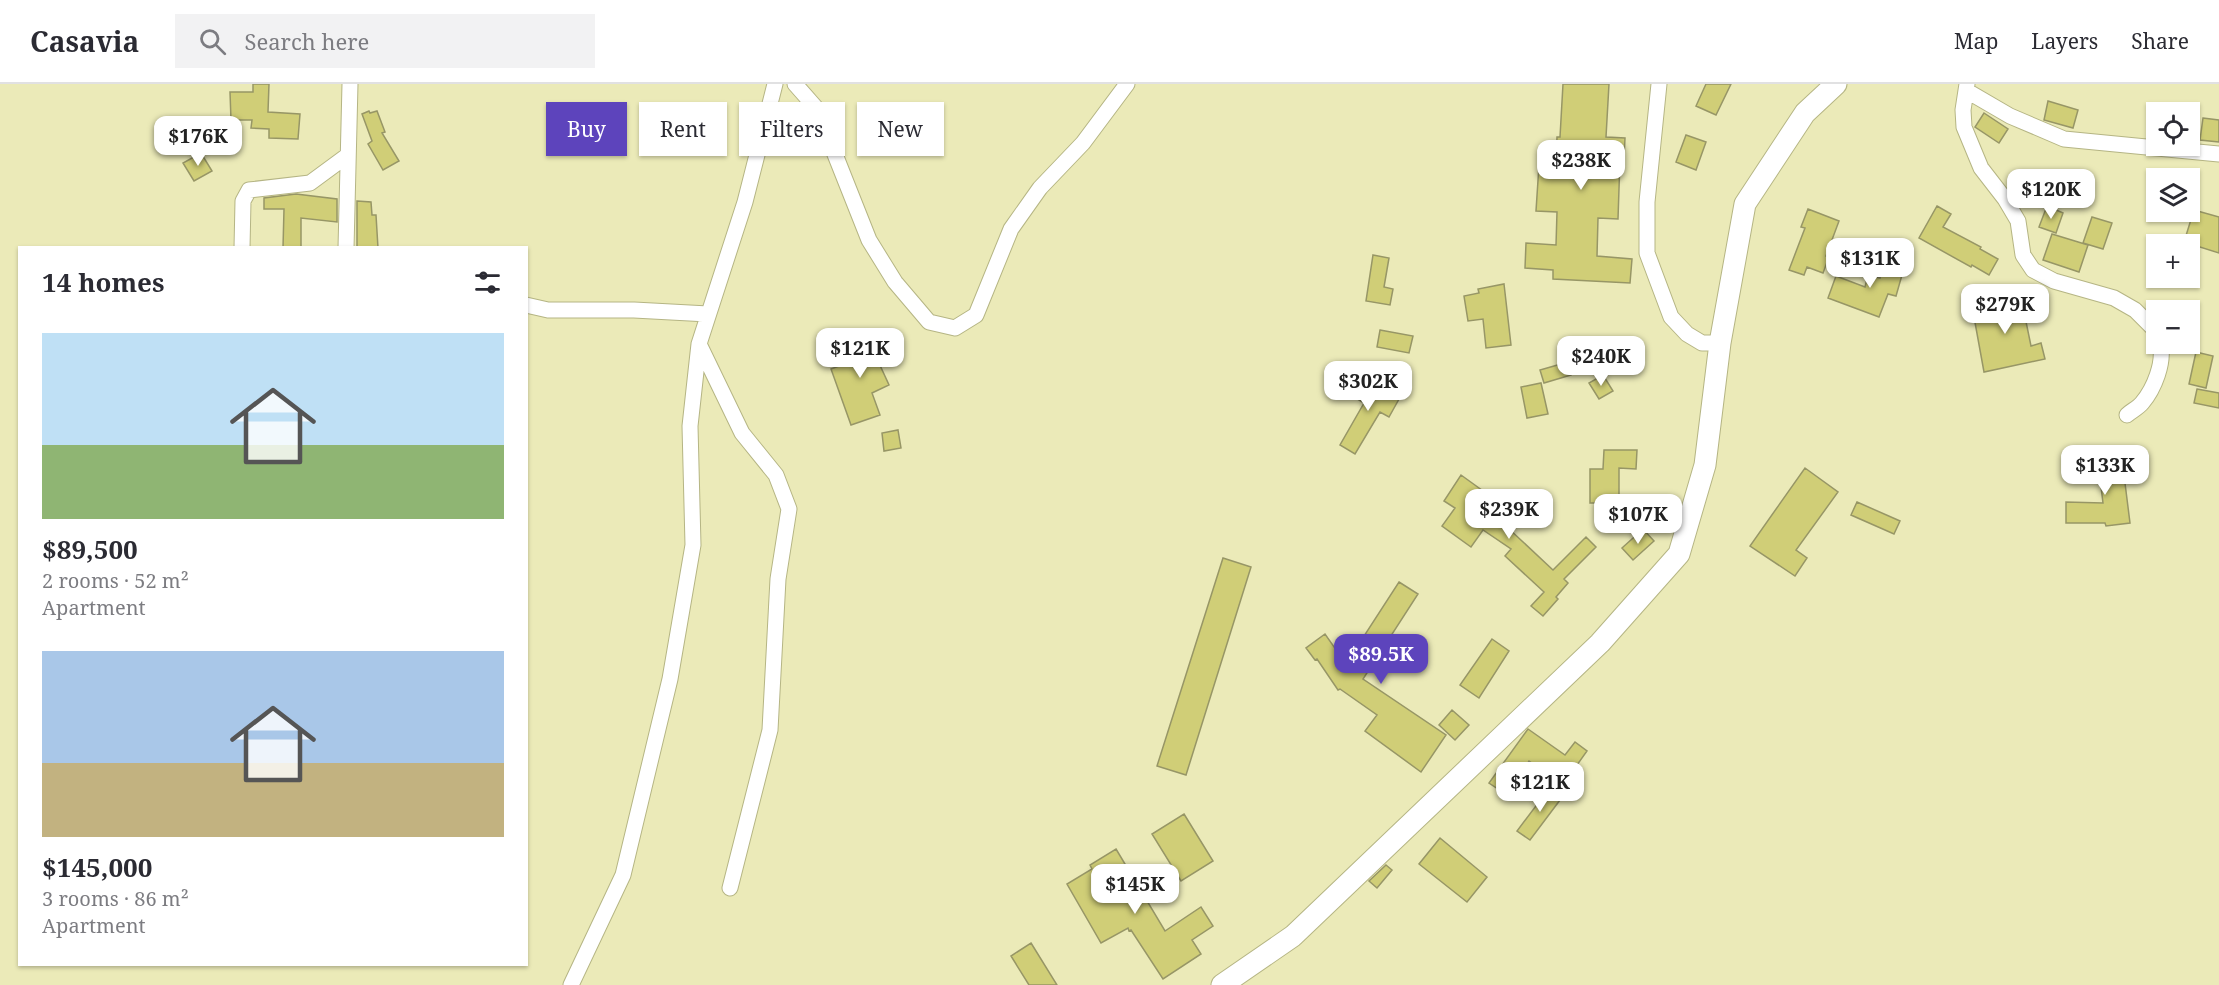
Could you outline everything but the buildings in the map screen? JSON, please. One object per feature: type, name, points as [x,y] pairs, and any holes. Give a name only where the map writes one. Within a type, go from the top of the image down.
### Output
[{"type":"street","points":[[346,246],[350,84]]},
{"type":"street","points":[[571,985],[623,875],[670,679],[693,545],[690,426],[699,344],[745,202],[775,84]]},
{"type":"street","points":[[795,84],[817,109],[869,240],[895,282],[929,322],[956,328],[976,315],[1011,229],[1040,188],[1083,143],[1127,84]]},
{"type":"street","points":[[1659,84],[1647,202],[1647,253],[1671,317],[1687,334],[1701,343],[1720,343]]},
{"type":"street","points":[[1222,985],[1293,936],[1600,643],[1679,554],[1705,465],[1720,343],[1745,204],[1805,113],[1836,84]]},
{"type":"street","points":[[2146,321],[2135,310],[2114,298],[2054,281],[2033,270],[2023,255],[2018,221],[2005,199],[1981,168],[1964,127],[1963,110],[1967,87],[2010,116],[2064,139],[2219,154]]},
{"type":"street","points":[[242,246],[243,201],[249,190],[310,183],[348,155]]},
{"type":"street","points":[[528,305],[548,310],[634,310],[708,314]]},
{"type":"street","points":[[699,344],[742,433],[776,475],[789,509],[778,579],[770,730],[730,888]]},
{"type":"street","points":[[2127,415],[2142,403],[2156,379],[2161,354]]}]
